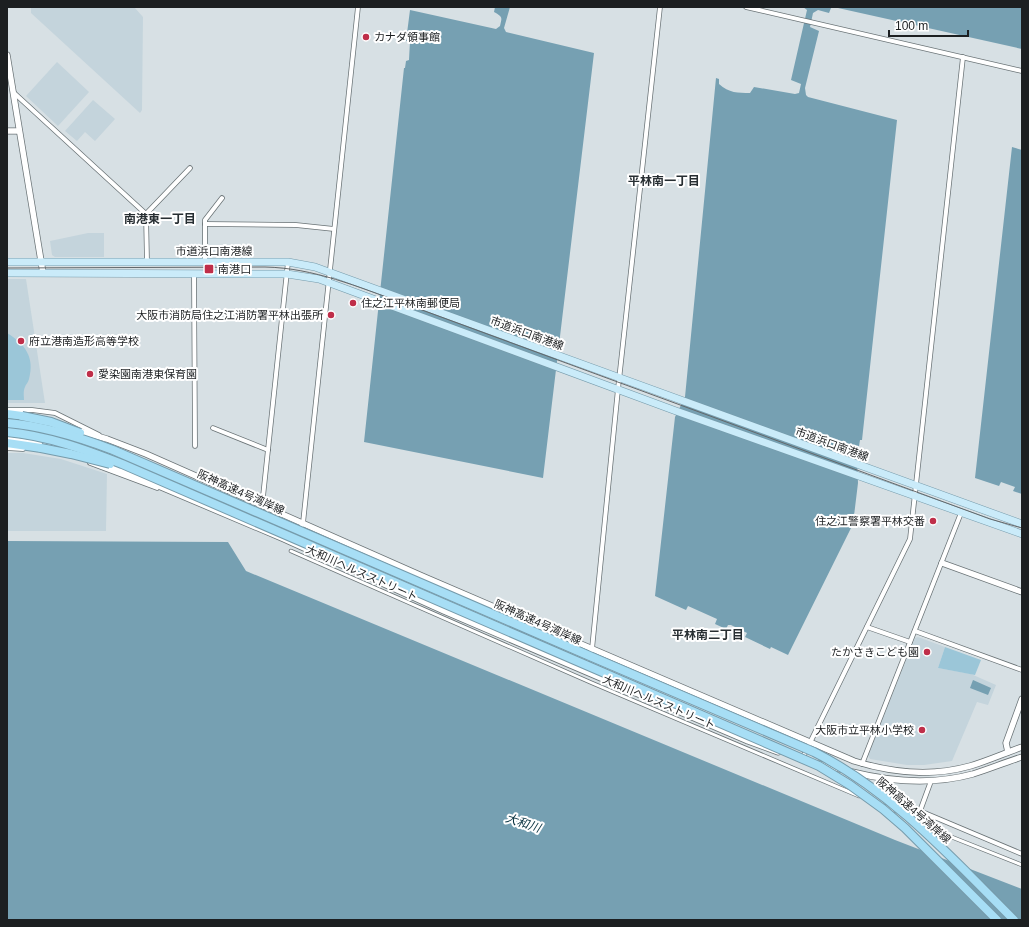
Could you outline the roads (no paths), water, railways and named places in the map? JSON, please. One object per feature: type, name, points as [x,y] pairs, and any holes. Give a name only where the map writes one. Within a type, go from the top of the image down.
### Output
[{"type":"highway","points":[[7,414],[36,418],[51,422],[91,437],[156,467]]},
{"type":"highway","name":"阪神高速4号湾岸線","points":[[7,423],[31,426],[81,438],[156,467],[592,657],[794,743],[830,760],[860,778],[923,829],[1014,920]]},
{"type":"highway","name":"阪神高速4号湾岸線","points":[[7,432],[66,443],[109,458],[786,750],[819,766],[850,785],[883,809],[905,828],[997,920]]},
{"type":"highway","points":[[7,443],[41,448],[91,459],[130,470],[162,482]]},
{"type":"main road","name":"市道浜口南港線","points":[[7,262],[288,262],[330,271],[859,466],[1022,524]]},
{"type":"main road","name":"市道浜口南港線","points":[[7,273],[286,274],[308,276],[329,282],[676,412],[1022,534]]},
{"type":"street","points":[[287,540],[303,523],[358,7]]},
{"type":"street","points":[[583,670],[592,649],[619,377],[660,7]]},
{"type":"street","points":[[746,7],[1022,71]]},
{"type":"street","points":[[7,55],[43,273]]},
{"type":"street","points":[[802,759],[910,539],[963,57]]},
{"type":"street","points":[[13,92],[146,214]]},
{"type":"street","points":[[7,131],[19,131]]},
{"type":"street","points":[[147,262],[146,214],[190,168]]},
{"type":"street","points":[[205,262],[205,220],[222,198]]},
{"type":"street","points":[[205,224],[296,225],[334,229]]},
{"type":"street","points":[[262,506],[288,262]]},
{"type":"street","points":[[194,274],[195,446]]},
{"type":"street","points":[[7,410],[32,410],[55,413],[107,439],[146,454],[303,523],[353,547],[842,757],[862,764],[908,772],[939,772],[968,766],[1022,747]]},
{"type":"street","points":[[7,418],[51,424],[107,439]]},
{"type":"street","points":[[213,428],[268,450]]},
{"type":"street","points":[[7,439],[35,442],[69,451],[135,476],[287,540],[444,610],[748,741],[802,759],[890,780],[917,782],[946,779],[972,774],[1022,757]]},
{"type":"street","points":[[7,448],[45,452],[82,460],[188,498]]},
{"type":"street","points":[[862,764],[961,513]]},
{"type":"street","name":"大和川ヘルスストリート","points":[[291,551],[592,683],[931,825],[939,832],[1022,865]]},
{"type":"street","points":[[942,562],[1022,592]]},
{"type":"street","points":[[867,627],[910,642]]},
{"type":"street","points":[[915,631],[1022,670]]},
{"type":"street","points":[[1008,752],[1006,743],[1022,699]]},
{"type":"street","points":[[931,781],[920,811],[1022,854]]},
{"type":"water","points":[[495,7],[510,7],[504,28],[506,32],[594,53],[543,478],[364,442],[404,68],[406,61],[409,60],[410,41],[406,41],[410,10],[496,29],[500,26],[501,19],[500,16],[494,12]]},
{"type":"water","points":[[803,7],[1022,7],[1022,49],[838,8],[831,8],[829,13],[818,10],[813,13],[810,27],[819,31],[805,88],[806,95],[808,97],[897,120],[862,440],[860,440],[857,459],[858,483],[853,524],[788,655],[771,647],[770,649],[745,637],[747,633],[731,625],[728,625],[726,629],[715,624],[717,619],[688,606],[686,610],[655,596],[675,417],[685,397],[716,78],[719,79],[719,84],[734,92],[750,93],[754,87],[795,94],[799,93],[801,84],[791,80],[807,10]]},
{"type":"water","points":[[1012,147],[1022,150],[1022,494],[1013,491],[1015,487],[1001,482],[999,486],[975,478]]},
{"type":"water","name":"大和川","points":[[7,541],[228,542],[246,571],[895,840],[1022,889],[1022,920],[7,920]]},
{"type":"water","points":[[973,680],[991,688],[988,695],[970,688]]},
{"type":"tram line","points":[[7,268],[265,267],[301,271],[336,279],[990,519],[1022,528]]},
{"type":"place","name":"カナダ領事館","points":[[366,37]]},
{"type":"place","name":"南港口","points":[[209,269]]},
{"type":"place","name":"住之江平林南郵便局","points":[[353,303]]},
{"type":"place","name":"大阪市消防局住之江消防署平林出張所","points":[[331,315]]},
{"type":"place","name":"府立港南造形高等学校","points":[[21,341]]},
{"type":"place","name":"愛染園南港東保育園","points":[[90,374]]},
{"type":"place","name":"住之江警察署平林交番","points":[[933,521]]},
{"type":"place","name":"たかさきこども園","points":[[927,652]]},
{"type":"place","name":"大阪市立平林小学校","points":[[922,730]]},
{"type":"district","name":"平林南一丁目","points":[[664,181]]},
{"type":"district","name":"南港東一丁目","points":[[160,219]]},
{"type":"district","name":"平林南二丁目","points":[[708,635]]}]
